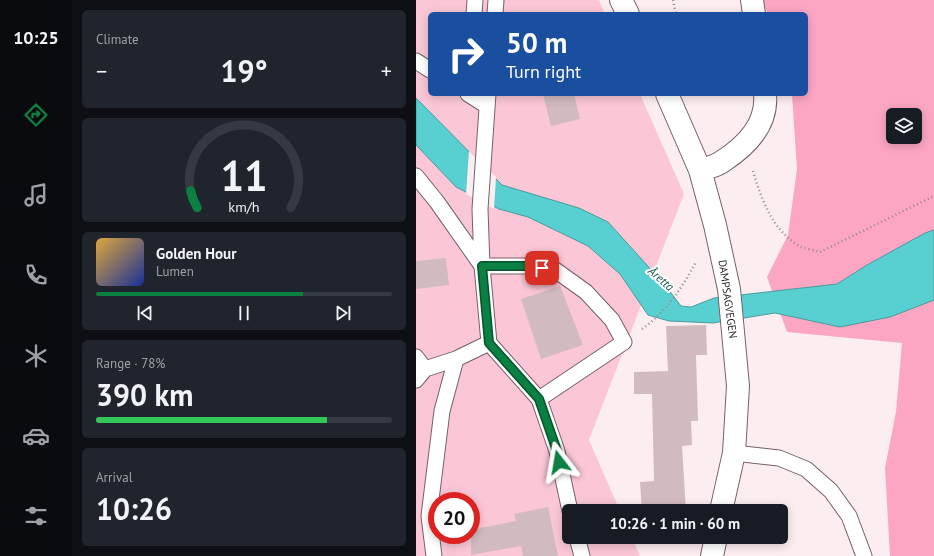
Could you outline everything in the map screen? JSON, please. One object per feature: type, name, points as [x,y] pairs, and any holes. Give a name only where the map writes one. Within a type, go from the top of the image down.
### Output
[{"type":"street","points":[[621,0],[627,12]]},
{"type":"street","points":[[752,0],[754,12]]},
{"type":"street","name":"DAMPSAGVEGEN","points":[[668,96],[700,170],[715,224],[729,289],[738,386],[734,453],[723,504]]},
{"type":"street","points":[[700,170],[722,162],[755,134],[763,117],[765,96]]},
{"type":"street","points":[[712,556],[715,544]]},
{"type":"lane","points":[[474,0],[474,12]]},
{"type":"lane","points":[[495,12],[496,0]]},
{"type":"lane","points":[[416,61],[428,69]]},
{"type":"lane","points":[[487,98],[480,209],[482,266],[489,343],[539,399],[557,451],[568,504]]},
{"type":"lane","points":[[416,176],[437,202],[482,266]]},
{"type":"lane","points":[[482,266],[530,266],[554,269],[586,292],[612,320],[624,342],[539,399]]},
{"type":"lane","points":[[419,368],[456,359],[489,343]]},
{"type":"lane","points":[[434,556],[429,516],[442,411],[456,359]]},
{"type":"lane","points":[[734,453],[779,458],[806,469],[831,491],[849,516],[864,556]]},
{"type":"lane","points":[[579,544],[582,556]]},
{"type":"path","points":[[673,0],[676,12]]},
{"type":"path","points":[[722,162],[753,170],[763,203],[777,227],[800,246],[820,252],[934,196]]},
{"type":"path","points":[[657,318],[684,284]]},
{"type":"shaded area","points":[[416,0],[599,0],[604,12],[428,12],[428,96],[641,96],[684,194],[589,440],[617,504],[562,504],[562,544],[635,544],[640,556],[416,556]]},
{"type":"shaded area","points":[[762,0],[934,0],[934,556],[890,556],[885,468],[896,412],[902,343],[787,332],[767,277],[788,235],[797,169],[792,96],[808,96],[808,12],[767,12]]},
{"type":"water","points":[[416,98],[502,185],[579,208],[608,222],[665,285],[681,306],[691,307],[714,298],[837,284],[867,265],[925,233],[934,230],[934,300],[890,317],[840,327],[775,313],[713,323],[669,321],[648,315],[620,274],[588,246],[528,217],[499,209],[456,187],[416,145]]},
{"type":"pier","points":[[469,151],[496,177],[494,209],[466,194]]},
{"type":"building","points":[[544,96],[574,96],[580,119],[551,126]]},
{"type":"building","points":[[446,258],[449,285],[416,289],[416,261]]},
{"type":"building","points":[[560,286],[583,345],[541,359],[521,299]]},
{"type":"building","points":[[706,325],[707,355],[696,355],[698,421],[691,421],[692,445],[682,446],[686,504],[642,504],[640,482],[654,481],[652,394],[634,394],[634,372],[668,371],[666,326]]},
{"type":"building","points":[[548,507],[558,556],[523,556],[521,546],[471,555],[471,544],[480,544],[480,528],[516,521],[514,514]]},
{"type":"route","points":[[542,268],[530,266],[482,266],[489,343],[539,399],[557,451],[559,462]]},
{"type":"water label","name":"Åretta","points":[[661,279]]}]
